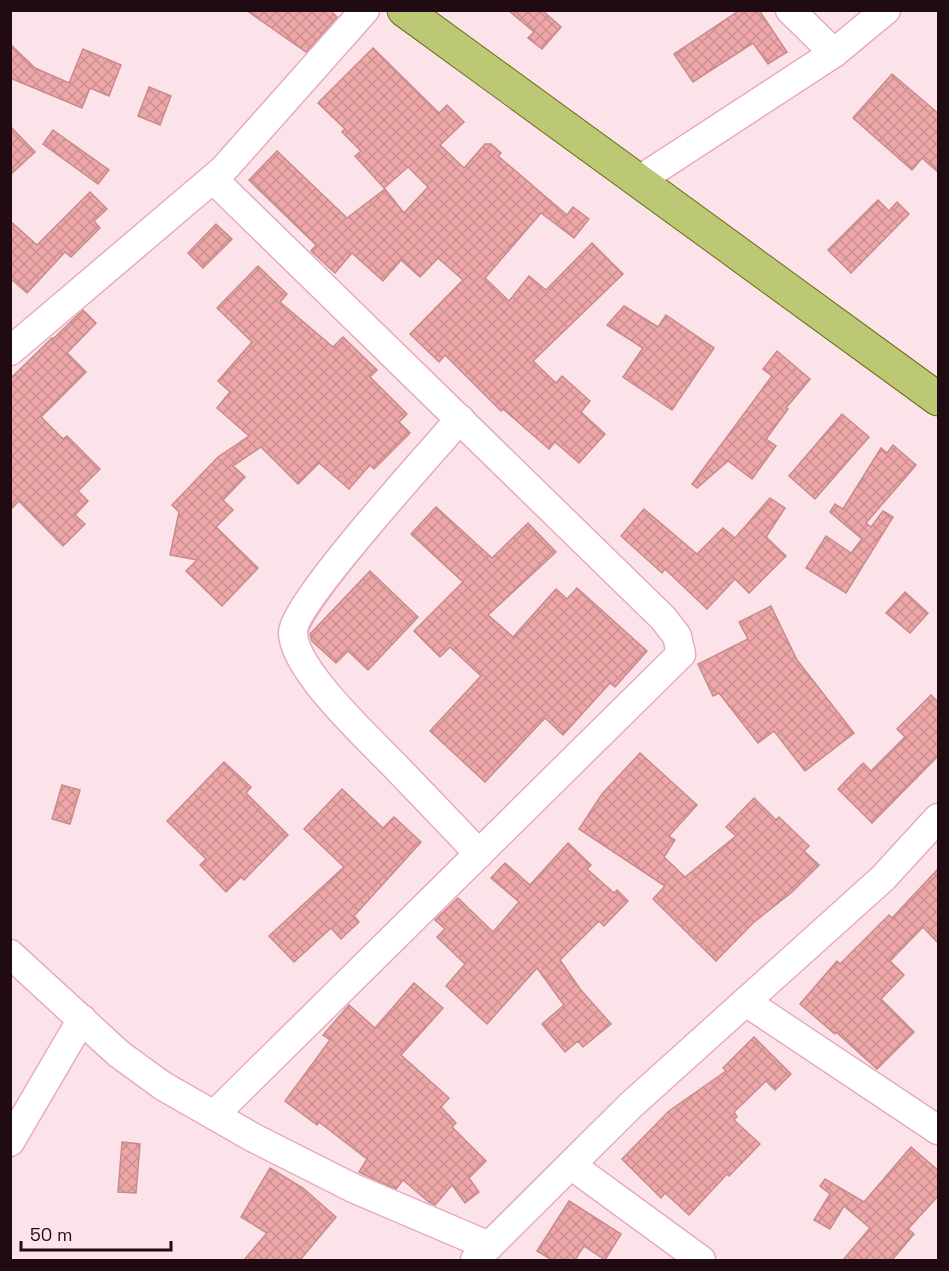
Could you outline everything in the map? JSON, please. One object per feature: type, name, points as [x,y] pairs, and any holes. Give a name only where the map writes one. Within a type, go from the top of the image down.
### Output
[{"type":"main road","points":[[404,10],[939,399]]},
{"type":"street","points":[[10,351],[223,170],[365,10]]},
{"type":"street","points":[[790,10],[834,53]]},
{"type":"street","points":[[638,181],[834,53],[886,10]]},
{"type":"street","points":[[213,178],[663,618],[676,636],[681,654],[214,1115]]},
{"type":"street","points":[[460,419],[371,521],[305,605],[292,632],[297,652],[330,697],[479,854]]},
{"type":"street","points":[[10,954],[119,1054],[163,1086],[254,1138],[482,1253],[631,1105],[883,878],[939,818]]},
{"type":"street","points":[[746,1002],[939,1130]]},
{"type":"street","points":[[10,1142],[82,1020]]},
{"type":"street","points":[[571,1165],[701,1260]]},
{"type":"building","points":[[246,10],[330,10],[337,17],[306,52]]},
{"type":"building","points":[[508,10],[542,10],[561,27],[542,49],[528,38],[534,32]]},
{"type":"building","points":[[740,10],[759,10],[787,52],[768,64],[753,43],[693,82],[674,54]]},
{"type":"building","points":[[10,44],[35,68],[69,83],[83,49],[121,65],[109,96],[90,88],[82,108],[10,78]]},
{"type":"building","points":[[373,48],[439,113],[447,105],[464,122],[440,145],[464,168],[485,144],[491,144],[501,153],[498,156],[567,215],[573,207],[589,219],[574,238],[541,213],[485,278],[509,301],[529,276],[546,290],[592,243],[623,274],[533,361],[556,383],[562,376],[590,401],[581,412],[605,434],[579,463],[555,442],[549,449],[503,409],[501,411],[445,355],[439,362],[410,334],[463,280],[438,258],[420,277],[401,260],[383,281],[352,253],[335,273],[311,251],[316,245],[249,180],[277,151],[347,218],[385,189],[404,213],[428,187],[408,167],[384,188],[355,156],[361,151],[342,132],[345,129],[318,103]]},
{"type":"building","points":[[892,74],[939,114],[939,173],[922,158],[912,170],[853,118]]},
{"type":"building","points":[[149,87],[171,96],[160,125],[138,116]]},
{"type":"building","points":[[10,126],[35,152],[10,175]]},
{"type":"building","points":[[53,130],[109,170],[98,184],[43,144]]},
{"type":"building","points":[[90,192],[107,209],[94,221],[100,228],[71,257],[65,252],[27,293],[10,278],[10,221],[37,245]]},
{"type":"building","points":[[878,200],[889,211],[897,202],[909,214],[851,273],[828,250]]},
{"type":"building","points":[[216,224],[232,239],[203,268],[188,253]]},
{"type":"building","points":[[258,266],[287,294],[280,302],[333,347],[343,337],[377,370],[370,377],[407,414],[399,422],[410,433],[374,469],[370,465],[349,489],[319,463],[298,484],[261,447],[233,466],[245,477],[223,500],[233,510],[216,527],[258,568],[222,606],[186,571],[197,560],[170,555],[179,512],[172,505],[218,457],[249,436],[217,408],[230,392],[218,381],[252,342],[217,308]]},
{"type":"building","points":[[624,306],[658,327],[666,315],[714,348],[672,410],[623,377],[643,348],[607,325]]},
{"type":"building","points":[[83,310],[96,323],[67,353],[86,372],[41,417],[63,439],[67,436],[100,469],[78,491],[88,501],[75,515],[85,524],[63,546],[19,501],[10,510],[10,379]]},
{"type":"building","points":[[777,351],[810,379],[786,408],[788,409],[766,439],[776,446],[752,479],[728,461],[697,488],[692,484],[772,376],[763,369]]},
{"type":"building","points":[[842,414],[869,437],[815,499],[789,476]]},
{"type":"building","points":[[893,445],[916,465],[866,523],[871,527],[883,511],[893,517],[846,593],[806,568],[826,536],[851,553],[862,539],[830,512],[835,504],[843,509],[881,448],[887,453]]},
{"type":"building","points":[[770,498],[785,508],[766,537],[786,556],[749,593],[735,579],[707,609],[665,569],[662,573],[621,536],[644,509],[697,554],[723,528],[735,538]]},
{"type":"building","points":[[436,507],[492,558],[528,523],[556,552],[488,615],[513,637],[556,589],[567,599],[577,588],[647,651],[615,687],[610,683],[563,735],[545,718],[485,782],[430,731],[481,676],[450,647],[440,657],[414,631],[463,582],[411,534]]},
{"type":"building","points":[[370,571],[418,617],[368,670],[348,651],[336,663],[312,641],[310,634]]},
{"type":"building","points":[[905,592],[928,613],[910,633],[886,613]]},
{"type":"building","points":[[771,606],[797,660],[854,733],[805,771],[774,731],[758,743],[719,693],[713,696],[698,664],[748,639],[739,622]]},
{"type":"building","points":[[931,695],[939,703],[939,755],[872,823],[838,789],[863,763],[871,771],[905,737],[897,729]]},
{"type":"building","points":[[640,753],[697,805],[669,836],[675,840],[664,857],[685,877],[736,836],[726,827],[754,798],[776,820],[779,817],[809,846],[804,851],[819,865],[792,892],[753,923],[716,961],[653,899],[665,886],[579,829],[602,794]]},
{"type":"building","points":[[224,762],[251,787],[246,793],[288,835],[244,880],[241,877],[226,892],[200,865],[206,859],[167,821]]},
{"type":"building","points":[[62,785],[80,790],[70,824],[52,819]]},
{"type":"building","points":[[342,789],[383,828],[394,817],[421,842],[354,916],[359,922],[341,939],[331,928],[294,962],[269,936],[344,867],[304,829]]},
{"type":"building","points":[[568,843],[591,865],[587,869],[614,893],[617,890],[628,901],[604,926],[599,921],[560,960],[580,989],[611,1024],[583,1047],[578,1041],[565,1052],[542,1024],[564,1005],[537,968],[487,1024],[446,986],[465,964],[437,937],[445,929],[435,920],[458,898],[493,932],[519,902],[491,878],[505,863],[530,885]]},
{"type":"building","points":[[939,868],[939,944],[923,927],[890,961],[904,975],[881,999],[914,1032],[877,1069],[836,1032],[835,1034],[800,1004],[837,961],[840,964],[889,915],[892,918]]},
{"type":"building","points":[[414,983],[443,1008],[401,1055],[449,1098],[441,1107],[456,1123],[452,1127],[486,1161],[469,1178],[479,1192],[465,1203],[452,1185],[435,1205],[403,1180],[396,1189],[359,1172],[367,1159],[319,1122],[317,1125],[285,1101],[330,1040],[323,1035],[349,1005],[375,1028]]},
{"type":"building","points":[[754,1037],[791,1074],[775,1090],[766,1081],[734,1112],[737,1117],[734,1120],[760,1144],[729,1176],[727,1174],[689,1215],[665,1193],[661,1198],[622,1159],[669,1111],[726,1071],[723,1068]]},
{"type":"building","points":[[122,1142],[140,1144],[136,1193],[118,1192]]},
{"type":"building","points":[[911,1147],[939,1171],[939,1195],[908,1229],[914,1234],[892,1260],[843,1260],[870,1228],[844,1206],[830,1229],[814,1220],[830,1194],[820,1186],[825,1179],[864,1202]]},
{"type":"building","points":[[270,1168],[303,1188],[336,1217],[300,1260],[244,1260],[267,1233],[241,1217]]},
{"type":"building","points":[[569,1201],[621,1234],[605,1260],[584,1246],[575,1260],[552,1260],[537,1251]]}]
